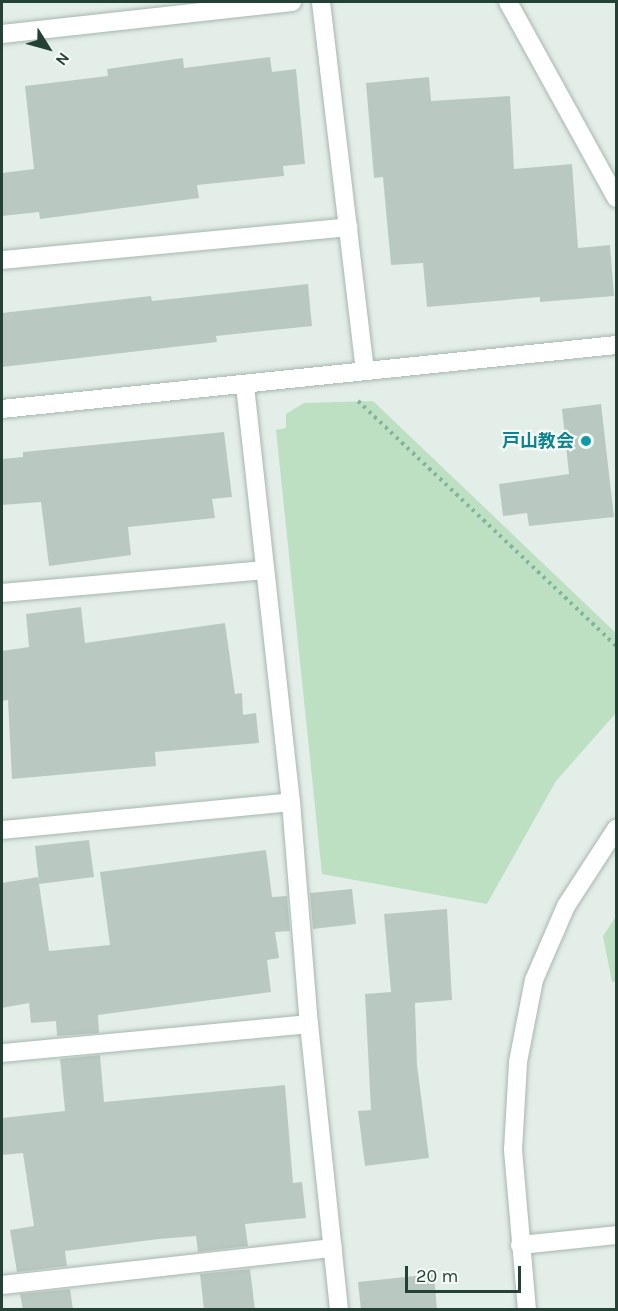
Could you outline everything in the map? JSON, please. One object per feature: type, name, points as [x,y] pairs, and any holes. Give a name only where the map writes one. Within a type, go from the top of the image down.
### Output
[{"type":"street","points":[[2,34],[292,2]]},
{"type":"street","points":[[321,2],[365,369]]},
{"type":"street","points":[[508,2],[616,198]]},
{"type":"street","points":[[2,260],[348,227]]},
{"type":"street","points":[[2,409],[245,386],[365,369],[616,345]]},
{"type":"street","points":[[245,386],[291,802],[309,1024],[339,1310]]},
{"type":"street","points":[[2,593],[265,570]]},
{"type":"street","points":[[2,830],[291,802]]},
{"type":"street","points":[[526,1310],[513,1150],[517,1073],[534,980],[566,906],[616,829]]},
{"type":"street","points":[[2,1053],[309,1024]]},
{"type":"street","points":[[520,1245],[616,1235]]},
{"type":"street","points":[[2,1285],[333,1248]]},
{"type":"path","points":[[337,373],[340,403],[359,401],[616,646]]},
{"type":"green space","points":[[373,401],[616,633],[616,713],[556,781],[487,904],[322,874],[276,430],[286,428],[286,414],[304,403]]},
{"type":"green space","points":[[616,916],[616,982],[612,982],[603,936]]},
{"type":"building","points":[[270,57],[272,72],[296,69],[305,164],[283,166],[284,176],[197,185],[199,198],[40,219],[39,212],[2,216],[2,173],[34,169],[25,86],[108,76],[107,69],[183,58],[184,68]]},
{"type":"building","points":[[429,77],[431,101],[510,96],[514,169],[572,164],[578,248],[610,245],[614,296],[540,302],[540,297],[427,307],[423,263],[391,265],[383,177],[374,178],[366,83]]},
{"type":"building","points":[[308,284],[312,326],[216,336],[217,342],[2,367],[2,313],[151,296],[152,301]]},
{"type":"building","name":"戸山教会","points":[[601,404],[614,517],[529,526],[527,513],[503,516],[499,484],[569,474],[562,409]]},
{"type":"building","points":[[224,432],[232,497],[212,499],[215,518],[128,527],[131,555],[49,566],[41,502],[2,505],[2,459],[23,457],[23,452]]},
{"type":"building","points":[[81,607],[85,643],[225,623],[235,694],[242,693],[243,715],[256,713],[259,743],[155,752],[156,766],[12,779],[8,700],[2,701],[2,651],[29,647],[26,614]]},
{"type":"building","points":[[89,840],[94,877],[39,884],[49,951],[110,945],[100,872],[266,850],[272,897],[287,896],[290,931],[275,932],[279,958],[267,960],[271,992],[98,1015],[99,1033],[57,1036],[56,1021],[31,1023],[29,1003],[2,1008],[2,883],[38,877],[39,883],[35,846]]},
{"type":"building","points":[[352,889],[356,924],[313,929],[310,893]]},
{"type":"building","points":[[447,909],[452,1000],[415,1003],[417,1065],[429,1158],[365,1166],[358,1111],[371,1110],[365,994],[391,992],[384,914]]},
{"type":"building","points":[[100,1055],[104,1102],[285,1085],[293,1183],[302,1182],[306,1218],[245,1224],[248,1246],[198,1252],[196,1236],[159,1239],[65,1251],[67,1266],[17,1272],[10,1230],[34,1226],[23,1153],[2,1155],[2,1118],[65,1111],[60,1059]]},
{"type":"building","points":[[250,1269],[255,1310],[204,1310],[200,1274]]},
{"type":"building","points":[[434,1274],[437,1310],[361,1310],[358,1282]]},
{"type":"building","points":[[70,1289],[73,1310],[23,1310],[20,1294]]},
{"type":"place","name":"戸山教会","points":[[586,441]]}]
